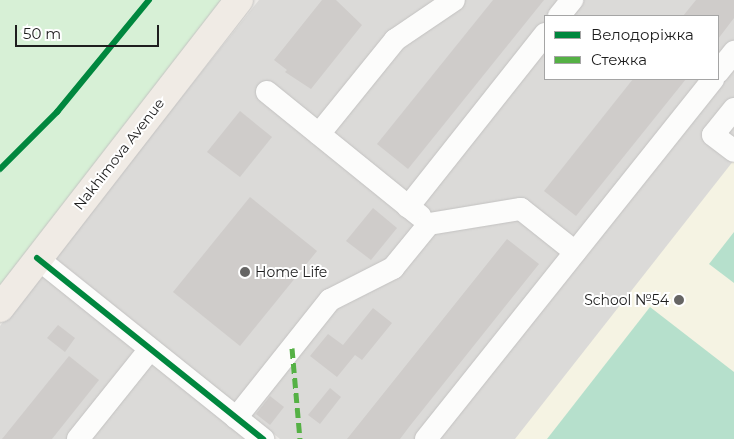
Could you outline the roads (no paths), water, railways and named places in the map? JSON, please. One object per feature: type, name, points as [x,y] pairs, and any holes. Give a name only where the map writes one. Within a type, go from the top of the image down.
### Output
[{"type":"main road","name":"Nakhimova Avenue","points":[[0,308],[239,0]]},
{"type":"street","points":[[319,134],[395,40],[454,0]]},
{"type":"street","points":[[560,15],[572,0]]},
{"type":"street","points":[[408,207],[544,35]]},
{"type":"street","points":[[719,71],[734,52]]},
{"type":"street","points":[[426,439],[712,80]]},
{"type":"street","points":[[267,92],[429,224]]},
{"type":"street","points":[[734,109],[713,135],[734,151]]},
{"type":"street","points":[[37,258],[249,432],[330,300],[393,268],[429,224],[521,209],[575,252]]},
{"type":"street","points":[[78,439],[150,349]]},
{"type":"place","name":"Home Life","points":[[245,272]]},
{"type":"place","name":"School №54","points":[[679,300]]}]
